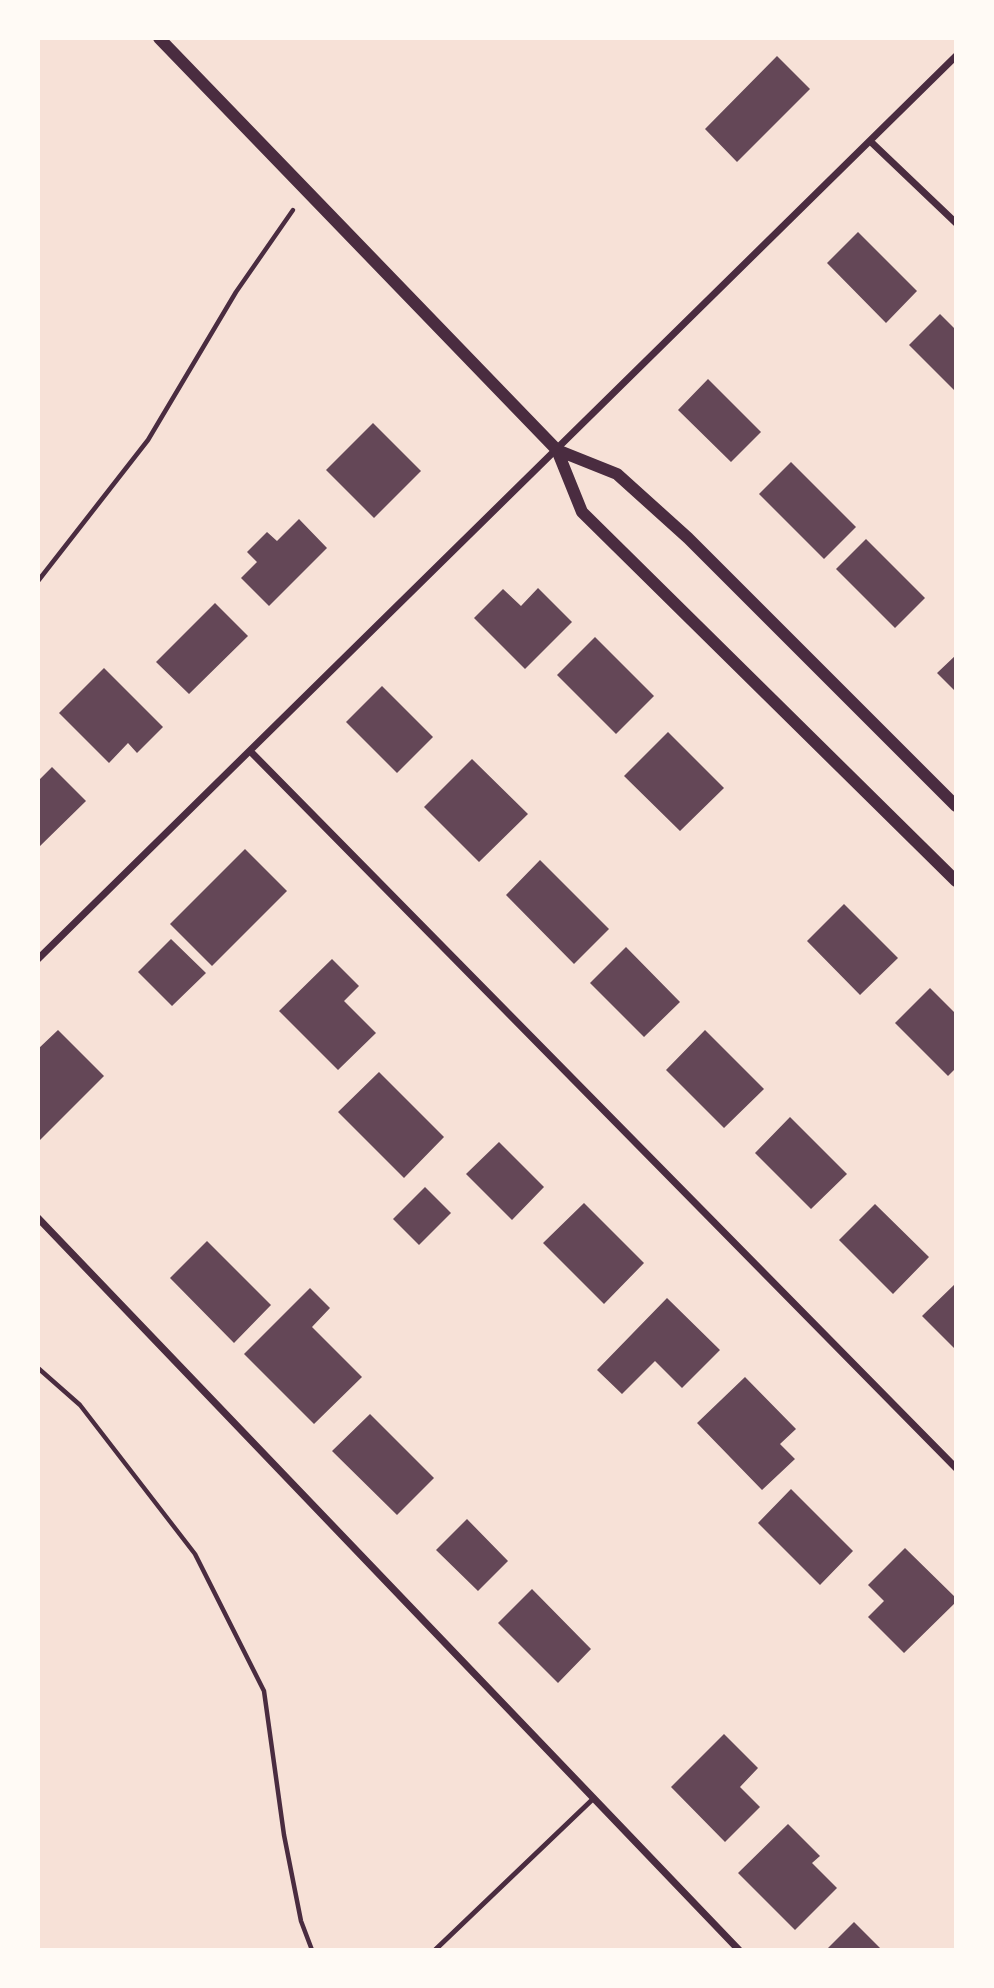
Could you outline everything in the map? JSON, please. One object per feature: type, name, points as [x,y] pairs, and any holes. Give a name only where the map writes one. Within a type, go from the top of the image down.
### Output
[{"type":"street","points":[[159,38],[557,450],[582,512],[956,881]]},
{"type":"street","points":[[38,960],[956,56]]},
{"type":"street","points":[[870,141],[956,223]]},
{"type":"street","points":[[557,450],[617,474],[688,537],[956,806]]},
{"type":"street","points":[[250,751],[956,1468]]},
{"type":"street","points":[[38,1218],[739,1950]]},
{"type":"lane","points":[[435,1950],[594,1798]]},
{"type":"path","points":[[38,581],[148,440],[236,292],[307,191]]},
{"type":"path","points":[[38,1368],[80,1405],[195,1554],[264,1691],[286,1847],[301,1921],[312,1950]]},
{"type":"building","points":[[777,56],[810,89],[737,162],[705,129]]},
{"type":"building","points":[[858,232],[917,291],[886,323],[827,263]]},
{"type":"building","points":[[940,314],[956,330],[956,392],[909,345]]},
{"type":"building","points":[[708,379],[761,432],[731,462],[678,410]]},
{"type":"building","points":[[373,423],[421,471],[374,518],[326,470]]},
{"type":"building","points":[[791,462],[856,527],[824,559],[759,494]]},
{"type":"building","points":[[299,519],[327,548],[269,606],[241,578],[257,562],[247,552],[267,532],[277,541]]},
{"type":"building","points":[[866,539],[925,598],[895,628],[836,569]]},
{"type":"building","points":[[538,588],[572,622],[525,669],[474,618],[503,589],[521,606]]},
{"type":"building","points":[[215,603],[248,636],[189,694],[156,662]]},
{"type":"building","points":[[595,637],[654,696],[616,734],[557,675]]},
{"type":"building","points":[[956,655],[956,692],[937,673]]},
{"type":"building","points":[[104,668],[163,727],[137,753],[128,743],[109,763],[59,713]]},
{"type":"building","points":[[382,686],[433,737],[397,773],[346,722]]},
{"type":"building","points":[[668,732],[724,788],[680,831],[624,776]]},
{"type":"building","points":[[472,759],[528,814],[479,862],[424,807]]},
{"type":"building","points":[[52,767],[86,801],[38,848],[38,781]]},
{"type":"building","points":[[245,849],[287,891],[212,966],[170,924]]},
{"type":"building","points":[[540,860],[609,929],[574,964],[506,895]]},
{"type":"building","points":[[844,904],[898,958],[860,995],[807,941]]},
{"type":"building","points":[[171,939],[206,973],[172,1006],[138,972]]},
{"type":"building","points":[[626,947],[680,1002],[644,1037],[590,983]]},
{"type":"building","points":[[332,959],[359,986],[344,1001],[376,1033],[338,1070],[279,1011]]},
{"type":"building","points":[[930,988],[956,1014],[956,1068],[948,1076],[895,1023]]},
{"type":"building","points":[[58,1030],[104,1076],[38,1142],[38,1049]]},
{"type":"building","points":[[705,1030],[764,1089],[724,1128],[666,1070]]},
{"type":"building","points":[[379,1072],[444,1137],[404,1178],[338,1112]]},
{"type":"building","points":[[790,1117],[847,1174],[811,1209],[755,1153]]},
{"type":"building","points":[[499,1142],[544,1187],[512,1220],[466,1174]]},
{"type":"building","points":[[425,1187],[451,1213],[419,1245],[393,1219]]},
{"type":"building","points":[[584,1203],[644,1263],[604,1304],[543,1243]]},
{"type":"building","points":[[875,1204],[929,1257],[893,1294],[839,1240]]},
{"type":"building","points":[[207,1241],[271,1305],[234,1343],[170,1278]]},
{"type":"building","points":[[956,1283],[956,1350],[922,1316]]},
{"type":"building","points":[[310,1288],[330,1308],[312,1327],[362,1377],[314,1424],[244,1354]]},
{"type":"building","points":[[667,1298],[720,1350],[682,1388],[655,1361],[622,1394],[597,1370]]},
{"type":"building","points":[[745,1377],[796,1429],[780,1444],[795,1459],[762,1490],[697,1423]]},
{"type":"building","points":[[370,1414],[434,1478],[397,1515],[332,1451]]},
{"type":"building","points":[[791,1489],[853,1551],[820,1585],[758,1523]]},
{"type":"building","points":[[467,1519],[508,1561],[478,1591],[436,1550]]},
{"type":"building","points":[[905,1548],[956,1598],[956,1602],[904,1653],[868,1617],[884,1601],[868,1585]]},
{"type":"building","points":[[532,1589],[591,1649],[558,1683],[498,1623]]},
{"type":"building","points":[[724,1734],[758,1768],[740,1787],[760,1807],[725,1842],[671,1787]]},
{"type":"building","points":[[788,1824],[820,1856],[812,1863],[837,1888],[795,1930],[738,1873]]},
{"type":"building","points":[[854,1922],[882,1950],[826,1950]]}]
